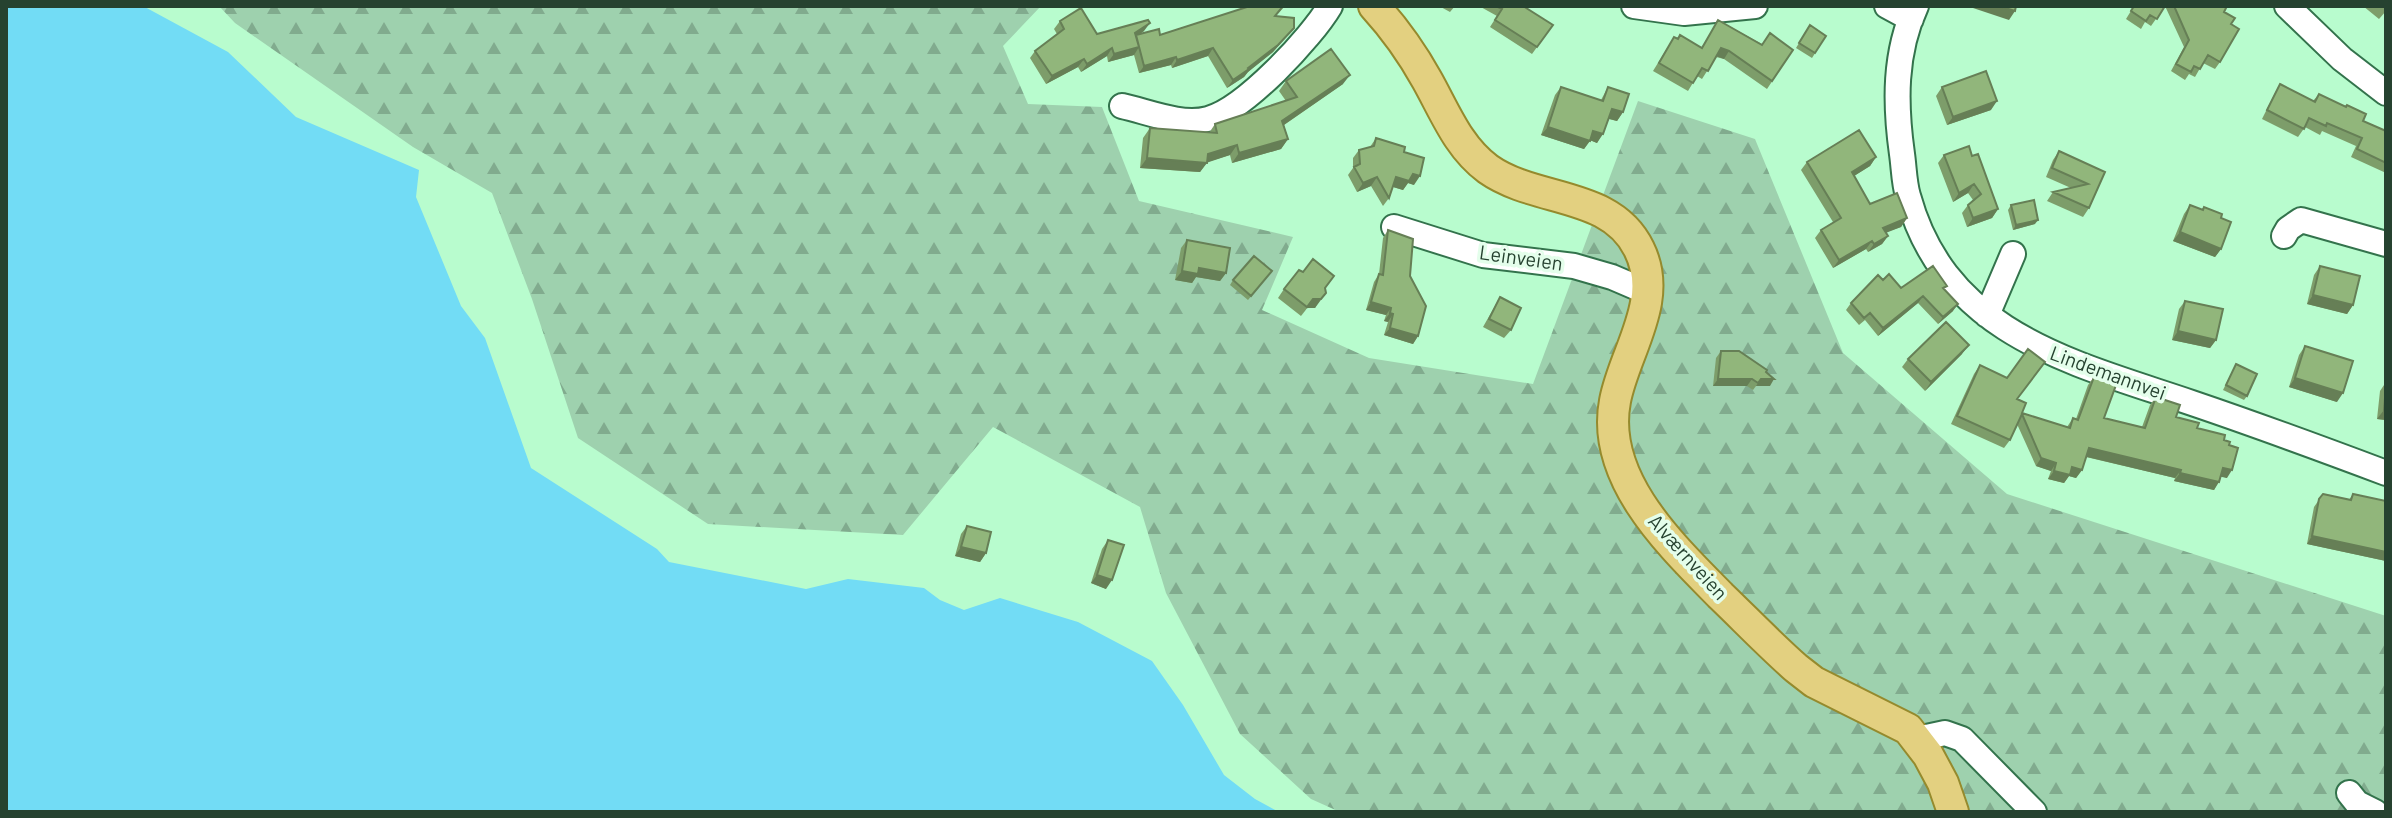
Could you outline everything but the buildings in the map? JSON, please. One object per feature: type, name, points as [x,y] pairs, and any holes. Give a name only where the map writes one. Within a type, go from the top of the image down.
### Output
[{"type":"main road","name":"Alværnveien","points":[[1374,6],[1403,42],[1459,140],[1477,160],[1516,185],[1590,206],[1615,219],[1631,234],[1641,251],[1647,292],[1641,325],[1619,385],[1613,421],[1619,459],[1640,501],[1692,567],[1796,668],[1814,682],[1903,726],[1917,739],[1943,783],[1953,812]]},
{"type":"street","points":[[1122,106],[1186,120],[1209,119],[1225,112],[1284,62],[1330,6]]},
{"type":"street","points":[[1634,6],[1684,13],[1755,6]]},
{"type":"street","name":"Lindemannvei","points":[[1887,6],[1914,12],[1897,81],[1897,120],[1907,195],[1921,233],[1937,260],[1987,315],[2008,332],[2057,358],[2386,472]]},
{"type":"street","points":[[2287,6],[2342,59],[2386,93]]},
{"type":"street","points":[[2284,236],[2301,220],[2386,244]]},
{"type":"street","name":"Leinveien","points":[[1394,227],[1483,255],[1574,266],[1647,292]]},
{"type":"street","points":[[1987,315],[2013,254]]},
{"type":"street","points":[[1917,739],[1945,733],[1962,739],[2034,812]]},
{"type":"street","points":[[2349,793],[2357,803],[2375,812]]},
{"type":"green space","points":[[219,6],[1041,6],[1003,46],[1028,104],[1102,107],[1139,201],[1293,237],[1262,310],[1369,358],[1533,384],[1638,101],[1755,139],[1843,353],[2007,494],[2386,616],[2386,812],[1340,812],[1311,799],[1240,734],[1166,593],[1140,507],[993,427],[903,535],[708,524],[578,438],[532,299],[492,193],[413,147],[235,23]]},
{"type":"water","points":[[6,6],[143,6],[228,52],[296,117],[419,170],[416,197],[461,306],[485,338],[531,468],[657,549],[669,562],[806,589],[848,579],[924,588],[940,600],[964,610],[1000,598],[1078,622],[1152,661],[1183,705],[1224,775],[1255,799],[1279,812],[6,812]]}]
